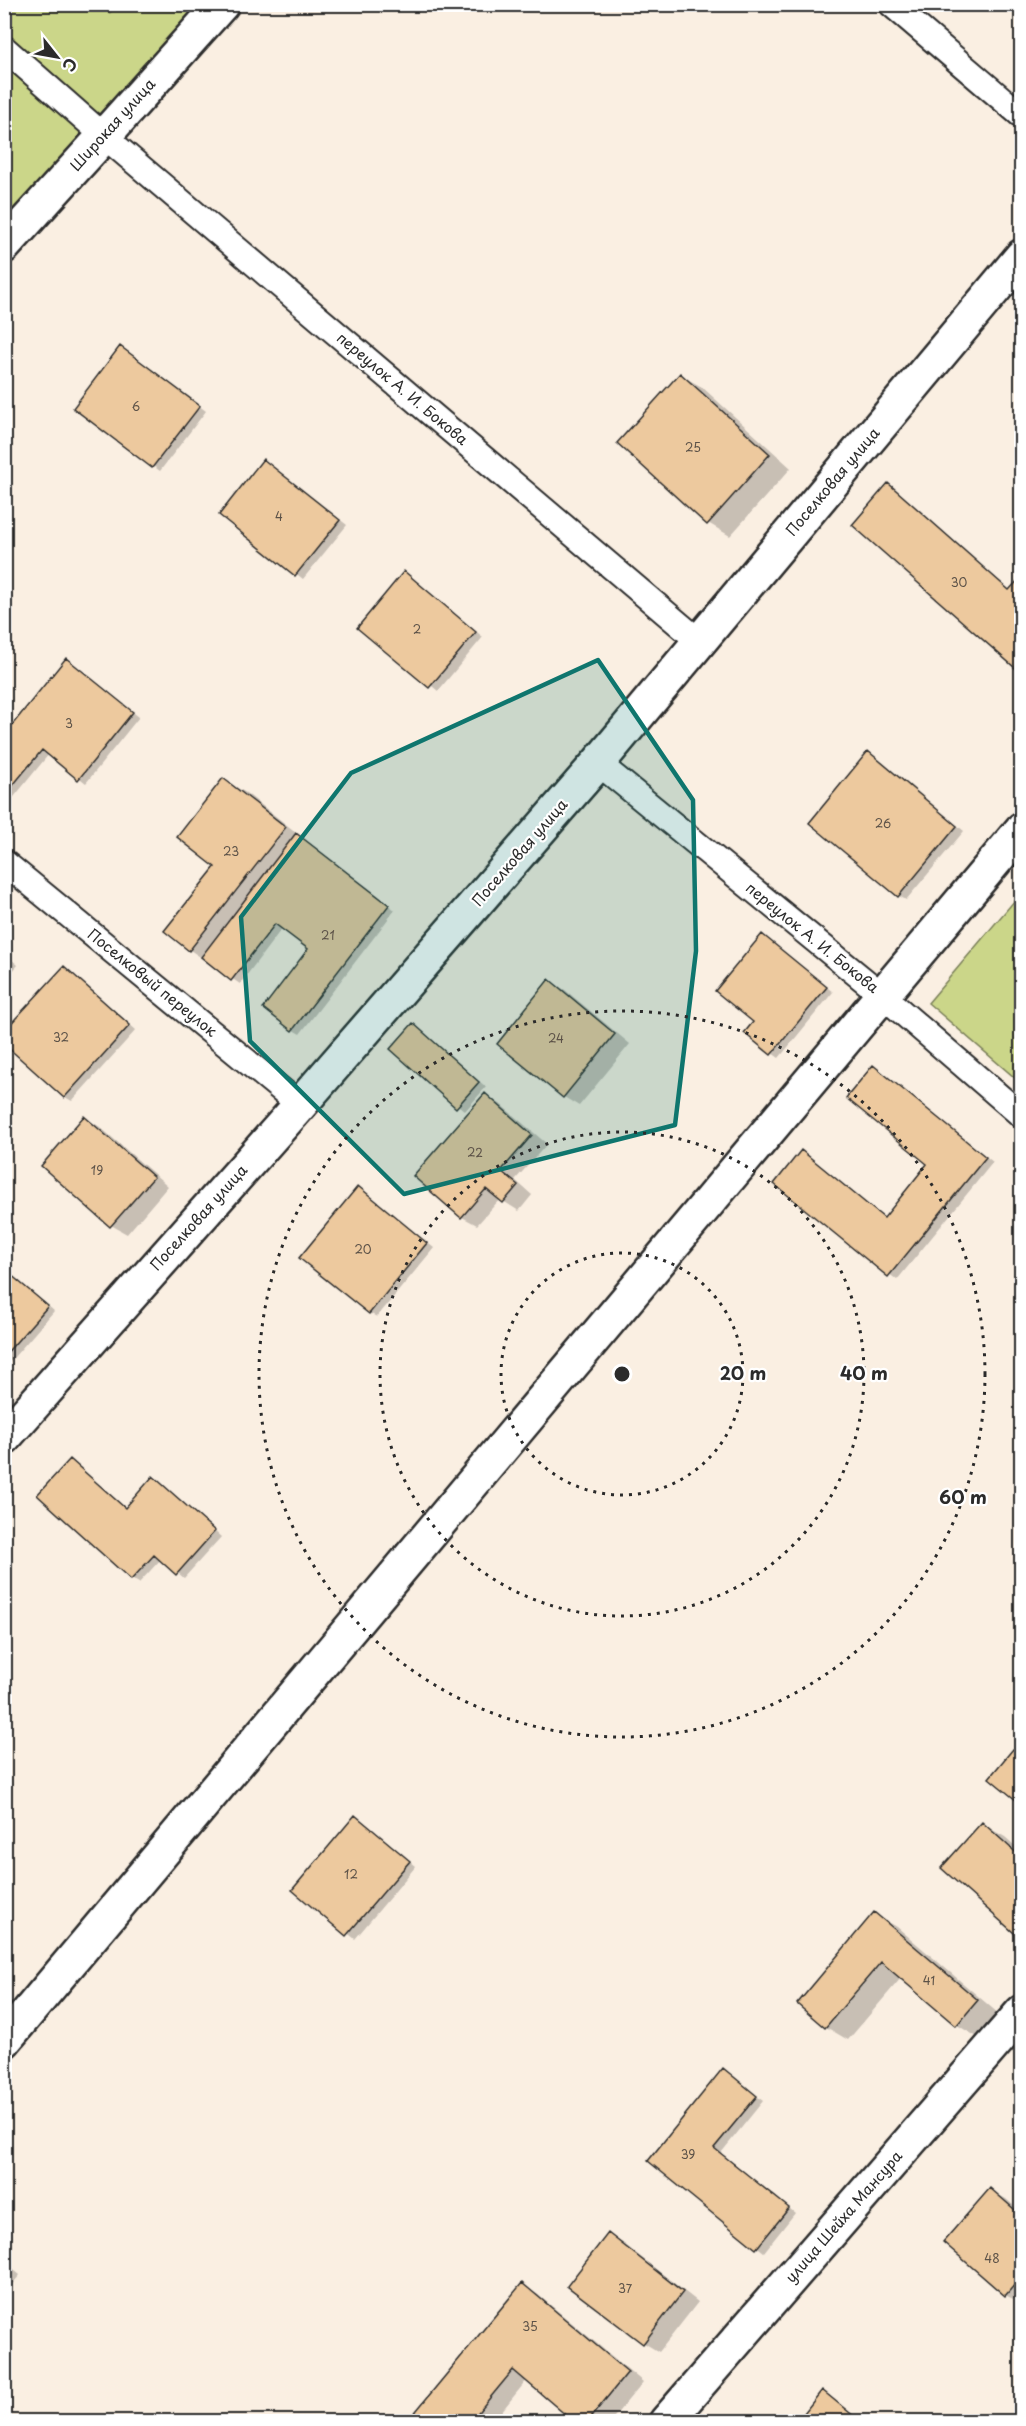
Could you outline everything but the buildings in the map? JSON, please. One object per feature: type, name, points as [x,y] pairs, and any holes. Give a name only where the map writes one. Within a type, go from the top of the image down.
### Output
[{"type":"street","name":"Широкая улица","points":[[4,246],[222,4]]},
{"type":"street","name":"Поселковая улица","points":[[4,1438],[300,1105],[598,763],[1022,256]]},
{"type":"street","points":[[4,2041],[881,994],[1022,829]]},
{"type":"street","name":"улица Шейха Мансура","points":[[666,2421],[1022,2012]]},
{"type":"lane","points":[[891,4],[1022,116]]},
{"type":"lane","name":"переулок А. И. Бокова","points":[[4,48],[104,136],[700,642]]},
{"type":"lane","name":"переулок А. И. Бокова","points":[[598,763],[881,994],[1022,1116]]},
{"type":"lane","name":"Поселковый переулок","points":[[4,862],[300,1105]]},
{"type":"highlighted area","points":[[598,660],[693,800],[696,951],[675,1125],[404,1194],[250,1041],[241,917],[351,773]]},
{"type":"green space","points":[[5,5],[222,5],[5,246]]},
{"type":"green space","points":[[1021,893],[1021,1083],[928,1003]]}]
